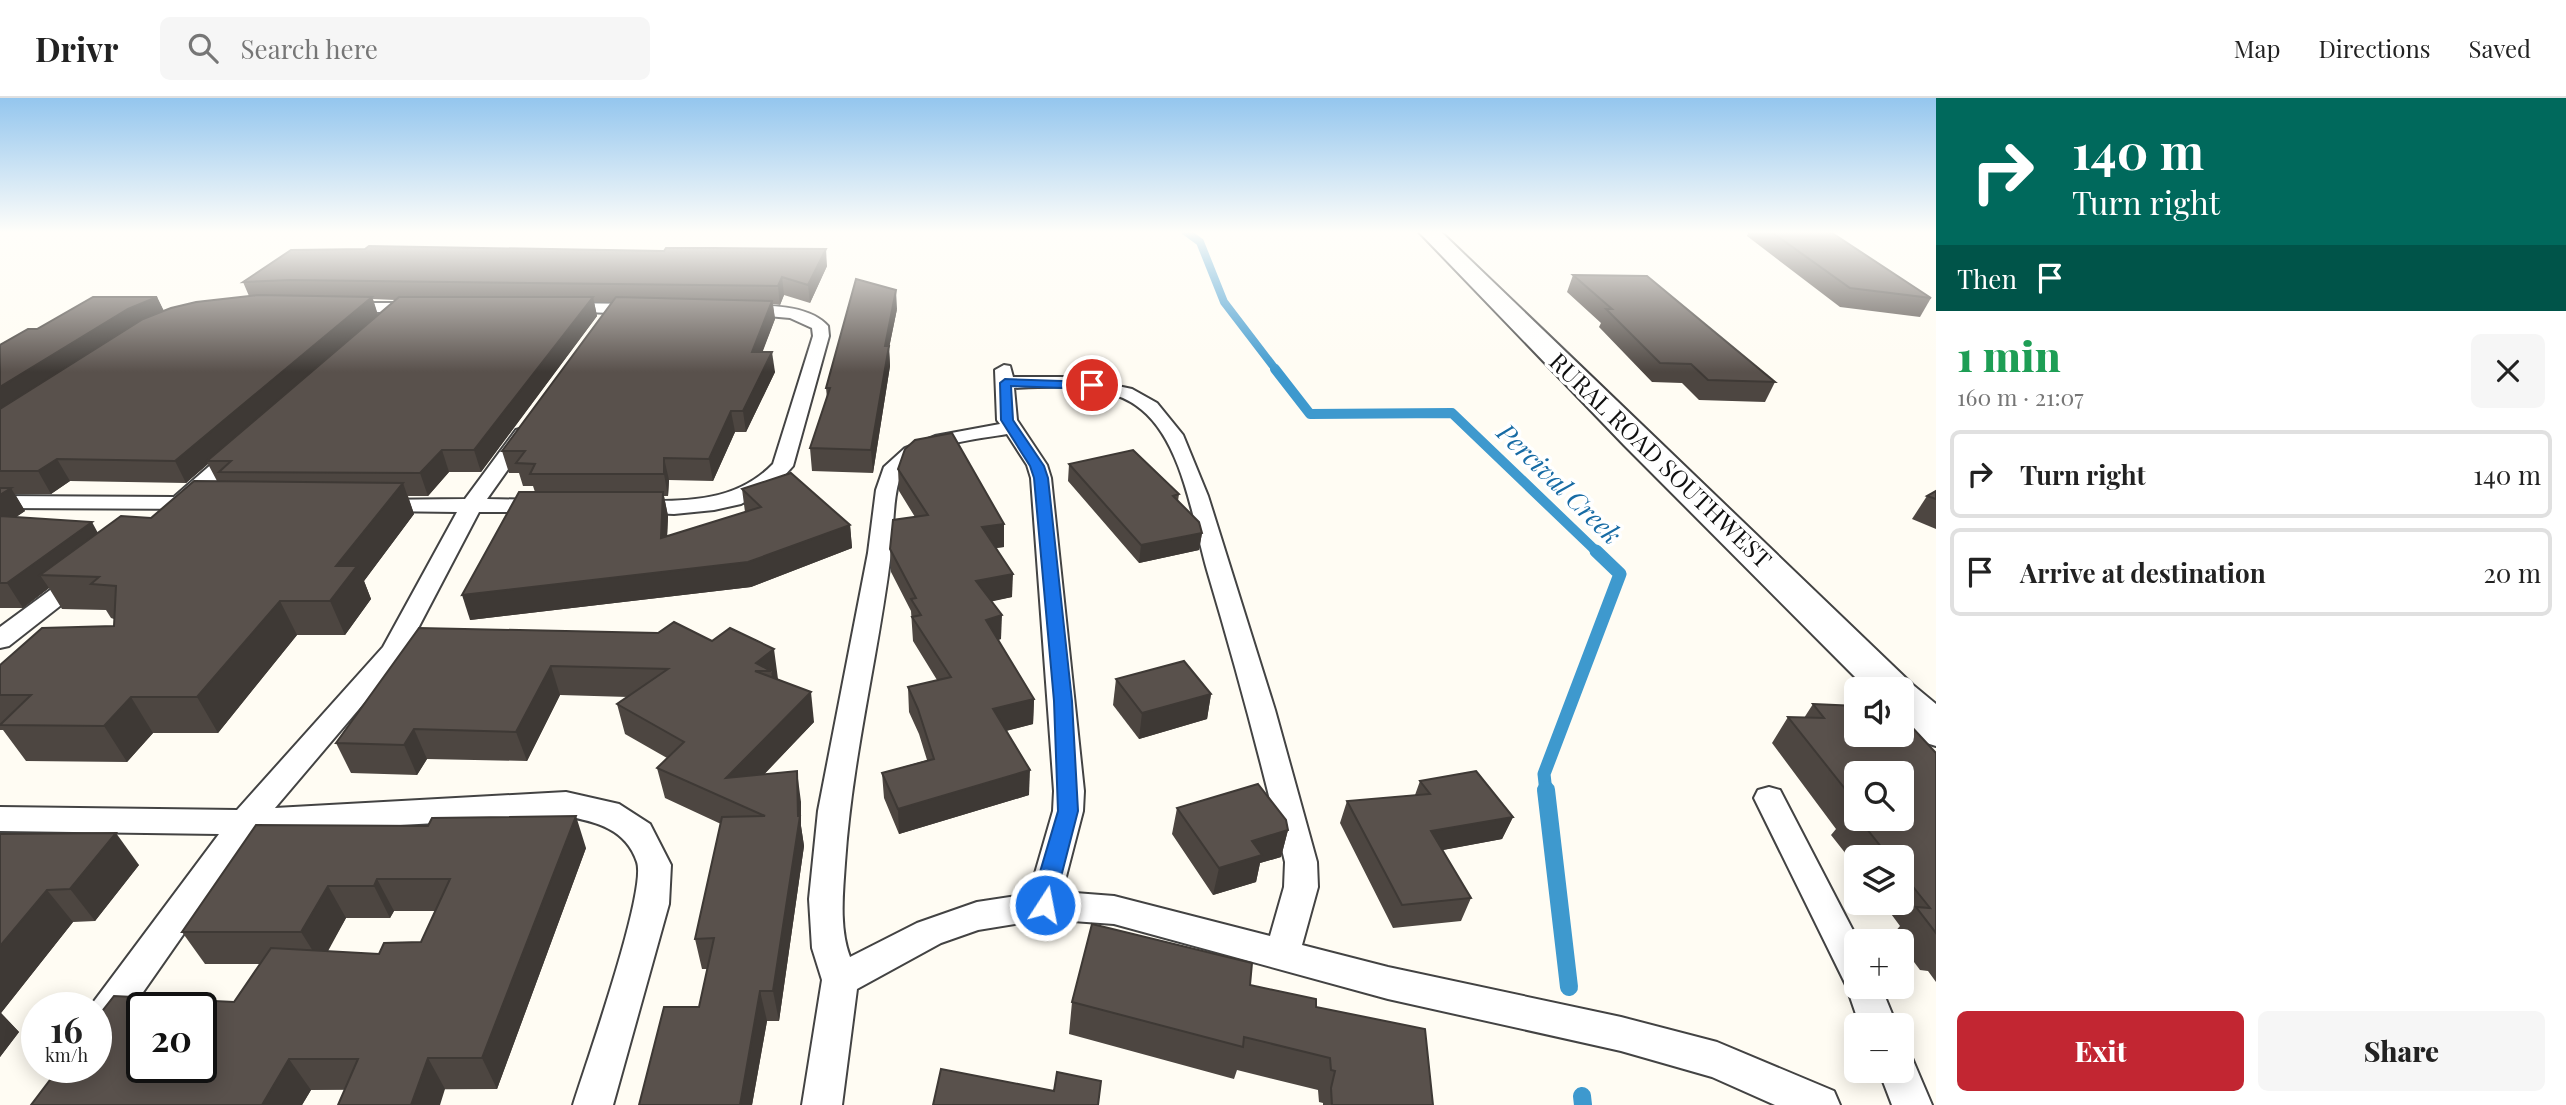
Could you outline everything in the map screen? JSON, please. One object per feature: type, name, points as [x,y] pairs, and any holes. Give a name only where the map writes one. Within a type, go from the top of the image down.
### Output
[{"type":"street","name":"RURAL ROAD SOUTHWEST","points":[[1475,278],[1882,677]]},
{"type":"street","points":[[1914,709],[1936,730]]},
{"type":"lane","points":[[321,308],[440,307]]},
{"type":"lane","points":[[380,326],[400,308]]},
{"type":"lane","points":[[547,308],[665,309]]},
{"type":"lane","points":[[597,331],[613,309]]},
{"type":"lane","points":[[619,507],[719,504],[749,495],[771,482],[783,467],[821,336],[820,326],[809,318],[792,313],[717,310]]},
{"type":"lane","points":[[1045,905],[1046,889],[1068,811],[1063,701],[1041,478],[1024,443],[1007,420],[1005,376],[1117,390],[1142,401],[1161,418],[1174,437],[1195,490],[1240,636],[1301,862],[1301,887],[1282,956]]},
{"type":"lane","points":[[112,1007],[245,822],[394,652],[471,506],[534,418]]},
{"type":"lane","points":[[822,1105],[840,981],[828,948],[826,899],[833,811],[880,554],[887,489],[894,467],[912,452],[942,440],[1011,428]]},
{"type":"lane","points":[[148,528],[250,441]]},
{"type":"lane","points":[[0,502],[221,504]]},
{"type":"lane","points":[[360,505],[565,506]]},
{"type":"lane","points":[[0,640],[95,568]]},
{"type":"lane","points":[[1769,798],[1844,947]]},
{"type":"lane","points":[[0,819],[245,822],[566,804],[608,812],[639,833],[655,865],[652,904],[593,1105]]},
{"type":"lane","points":[[840,981],[885,954],[929,933],[977,916],[1045,905],[1114,910],[1282,956],[1510,1011],[1621,1034],[1705,1057],[1779,1085],[1821,1105]]},
{"type":"lane","points":[[1903,1083],[1912,1105]]},
{"type":"building","points":[[249,278],[782,278],[778,286],[290,280],[243,282]]},
{"type":"building","points":[[785,278],[812,278],[808,285]]},
{"type":"building","points":[[1576,278],[1649,278],[1775,382],[1708,380],[1691,364],[1660,363],[1606,309],[1612,309]]},
{"type":"building","points":[[1836,278],[1901,278],[1931,298],[1850,288]]},
{"type":"building","points":[[856,279],[896,290],[885,346],[889,346],[871,450],[810,448],[830,388],[826,388]]},
{"type":"building","points":[[258,295],[372,297],[175,461],[57,459],[38,471],[0,471],[0,409],[143,319],[196,302]]},
{"type":"building","points":[[93,297],[157,297],[128,309],[0,387],[0,345],[28,329],[37,329]]},
{"type":"building","points":[[399,297],[593,297],[474,450],[442,450],[420,473],[219,472],[231,461],[207,461]]},
{"type":"building","points":[[616,297],[772,301],[752,352],[772,352],[743,411],[731,411],[709,459],[664,458],[664,474],[530,474],[535,464],[516,463],[525,451],[502,451]]},
{"type":"building","points":[[952,433],[1004,524],[982,527],[1013,574],[976,581],[1002,615],[986,620],[1034,699],[993,709],[1030,770],[898,809],[882,773],[934,759],[908,687],[951,677],[912,617],[921,615],[911,599],[916,598],[890,549],[893,520],[928,515],[898,469],[905,449],[915,440]]},
{"type":"building","points":[[1133,450],[1179,494],[1173,496],[1199,522],[1202,533],[1141,545],[1069,464]]},
{"type":"building","points":[[791,473],[850,525],[748,562],[462,595],[519,492],[663,492],[661,538],[761,507],[742,489]]},
{"type":"building","points":[[194,481],[403,483],[336,566],[357,566],[330,601],[280,601],[197,697],[131,697],[104,726],[0,725],[31,695],[0,695],[0,665],[42,628],[114,626],[116,586],[91,584],[99,577],[40,575],[121,516],[151,518]]},
{"type":"building","points":[[0,488],[11,488],[0,495]]},
{"type":"building","points":[[1936,491],[1936,499],[1927,496]]},
{"type":"building","points":[[0,516],[92,522],[7,583],[0,583]]},
{"type":"building","points":[[674,622],[712,641],[730,628],[774,649],[756,663],[771,671],[755,671],[811,692],[726,778],[797,771],[800,816],[773,991],[760,991],[740,1105],[639,1105],[664,1007],[699,1007],[714,938],[695,939],[722,817],[765,816],[657,768],[684,742],[617,704],[668,669],[551,666],[516,732],[414,729],[404,745],[336,743],[419,628],[658,633]]},
{"type":"building","points":[[1184,661],[1211,694],[1142,713],[1116,679]]},
{"type":"building","points":[[1813,704],[1844,705],[1844,747],[1914,747],[1914,729],[1936,753],[1936,933],[1916,907],[1930,908],[1914,888],[1914,845],[1880,845],[1869,831],[1914,831],[1914,761],[1844,761],[1844,788],[1788,717],[1824,718]]},
{"type":"building","points":[[1476,771],[1513,817],[1431,831],[1471,898],[1402,905],[1347,801],[1430,794],[1420,781]]},
{"type":"building","points":[[1258,784],[1286,820],[1288,830],[1252,841],[1262,855],[1219,868],[1177,808]]},
{"type":"building","points":[[576,816],[482,1058],[428,1058],[411,1105],[338,1105],[358,1059],[289,1059],[262,1105],[31,1105],[48,1083],[112,1083],[114,996],[126,997],[126,1083],[217,1083],[217,1001],[234,1002],[271,948],[379,954],[384,943],[421,942],[450,879],[377,879],[374,886],[328,886],[301,932],[182,932],[256,825],[428,826],[432,818]]},
{"type":"building","points":[[116,833],[70,889],[47,890],[0,946],[0,834]]},
{"type":"building","points":[[1092,924],[1252,963],[1250,985],[1316,999],[1316,1007],[1425,1029],[1433,1105],[1332,1105],[1331,1088],[1335,1071],[1331,1070],[1330,1058],[1244,1037],[1243,1047],[1072,1002]]},
{"type":"building","points":[[941,1069],[1054,1091],[1057,1072],[1101,1081],[1098,1105],[933,1105]]},
{"type":"waterway","name":"Percival Creek","points":[[1214,278],[1224,302],[1276,370]]},
{"type":"waterway","name":"Percival Creek","points":[[1275,369],[1310,414],[1452,413],[1597,552]]},
{"type":"waterway","name":"Percival Creek","points":[[1546,792],[1544,774],[1620,574],[1596,551]]},
{"type":"waterway","name":"Percival Creek","points":[[1546,790],[1569,987]]},
{"type":"waterway","name":"Percival Creek","points":[[1582,1096],[1583,1105]]},
{"type":"route","points":[[1045,905],[1046,889],[1068,811],[1063,701],[1041,478],[1024,443],[1007,420],[1005,383],[1056,382],[1092,385]]}]
